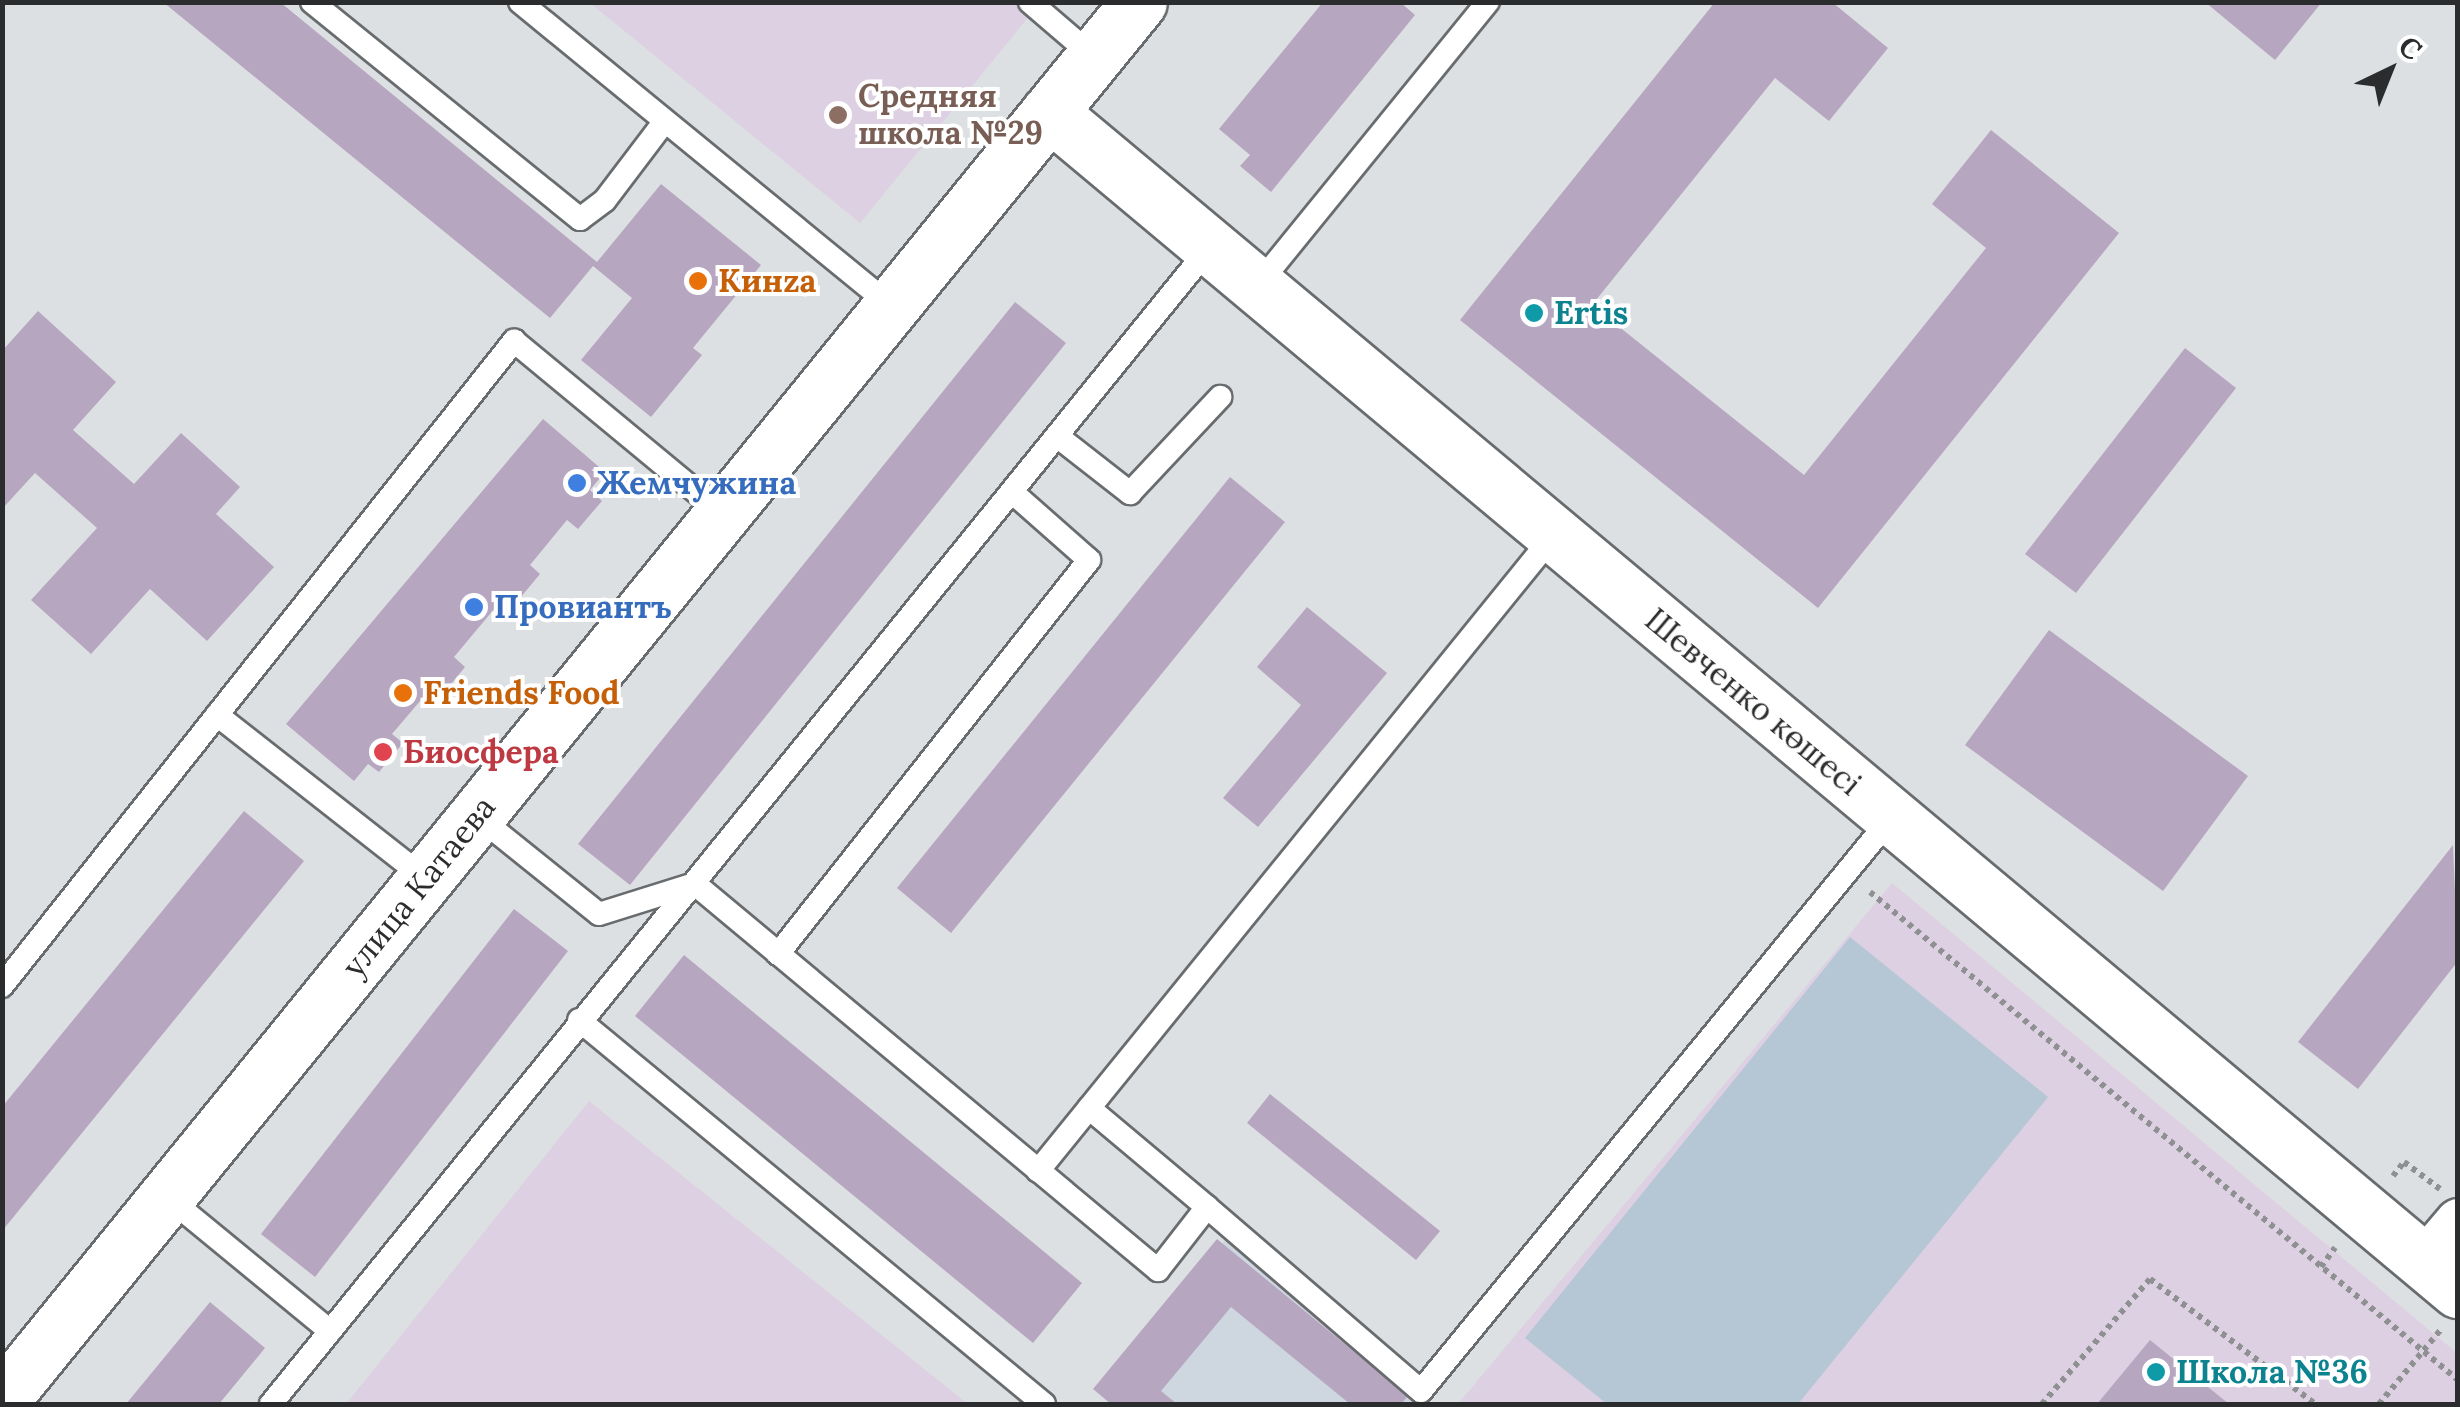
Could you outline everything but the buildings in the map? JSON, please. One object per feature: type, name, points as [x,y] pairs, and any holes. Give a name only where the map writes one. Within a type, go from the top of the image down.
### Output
[{"type":"street","name":"улица Катаева","points":[[8,1381],[167,1198],[1139,2]]},
{"type":"street","name":"Шевченко көшесі","points":[[1050,112],[2440,1276]]},
{"type":"street","points":[[2440,1276],[2458,1220]]},
{"type":"lane","points":[[312,2],[580,219],[604,200],[665,121]]},
{"type":"lane","points":[[520,2],[892,306]]},
{"type":"lane","points":[[1030,2],[1094,58]]},
{"type":"lane","points":[[1256,286],[1488,2]]},
{"type":"lane","points":[[271,1404],[1210,247]]},
{"type":"lane","points":[[2,986],[514,341],[723,514]]},
{"type":"lane","points":[[1057,436],[1130,494],[1220,397]]},
{"type":"lane","points":[[778,954],[1089,560],[1012,492]]},
{"type":"lane","points":[[1038,1171],[1554,535]]},
{"type":"lane","points":[[217,715],[426,878]]},
{"type":"lane","points":[[478,816],[599,914],[695,884]]},
{"type":"lane","points":[[1089,1108],[1206,1208],[1415,1398],[1891,818]]},
{"type":"lane","points":[[695,884],[1158,1270],[1206,1208]]},
{"type":"lane","points":[[580,1020],[1044,1404]]},
{"type":"lane","points":[[167,1198],[330,1331]]},
{"type":"path","points":[[1846,872],[2458,1380]]},
{"type":"path","points":[[2042,1404],[2150,1279],[2316,1404]]},
{"type":"path","points":[[2379,1404],[2423,1351]]},
{"type":"shaded area","name":"Средняя школа №29","points":[[590,3],[1040,3],[860,223]]},
{"type":"shaded area","points":[[1892,883],[2457,1353],[2457,1404],[1458,1404]]},
{"type":"shaded area","points":[[1850,937],[2048,1097],[1798,1404],[1607,1404],[1525,1338]]},
{"type":"shaded area","points":[[589,1101],[968,1404],[346,1404]]},
{"type":"shaded area","points":[[1230,1234],[1421,1391],[1410,1404],[1131,1404],[1106,1384]]},
{"type":"place","name":"Средняя школа №29","points":[[838,115]]},
{"type":"place","name":"Кинzа","points":[[698,281]]},
{"type":"place","name":"Ertis","points":[[1534,313]]},
{"type":"place","name":"Жемчужина","points":[[577,483]]},
{"type":"place","name":"Провиантъ","points":[[474,607]]},
{"type":"place","name":"Friends Food","points":[[403,693]]},
{"type":"place","name":"Биосфера","points":[[383,752]]},
{"type":"place","name":"Школа №36","points":[[2156,1372]]}]
